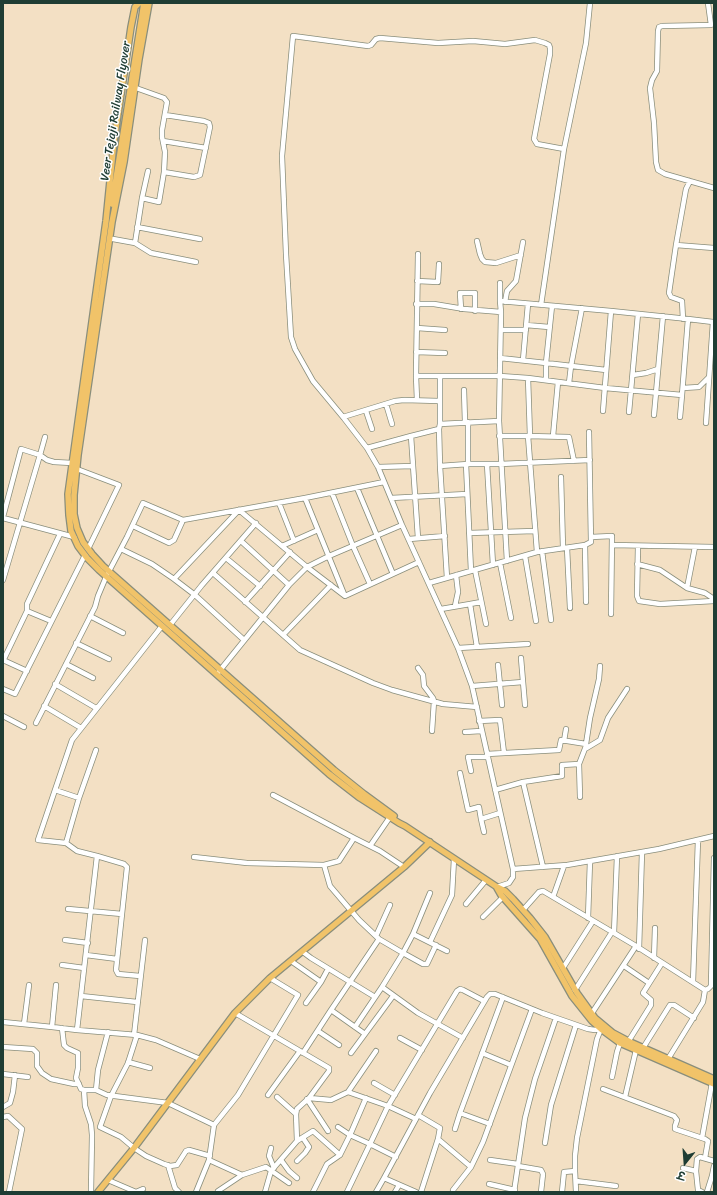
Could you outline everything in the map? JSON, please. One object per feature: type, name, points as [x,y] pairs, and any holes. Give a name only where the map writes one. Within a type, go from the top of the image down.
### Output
[{"type":"main road","name":"Veer Tejaji Railway Flyover","points":[[106,221],[111,211],[144,3]]},
{"type":"main road","points":[[150,3],[139,59],[136,88],[124,162],[112,222],[77,469],[74,495],[74,514],[77,528],[83,542],[108,574],[162,626],[329,774],[360,798],[430,842],[496,888],[540,939],[572,996],[592,1021],[628,1042],[668,1059],[713,1082]]},
{"type":"main road","points":[[137,4],[131,27],[114,141],[106,221],[68,494],[71,531],[78,546],[85,555],[221,669],[334,770],[400,820],[405,826]]},
{"type":"main road","points":[[111,211],[112,222]]},
{"type":"main road","points":[[98,1192],[134,1148],[235,1013],[270,978],[303,952],[350,910],[404,867],[430,842]]},
{"type":"main road","points":[[496,888],[505,892],[523,910],[545,937],[575,990],[603,1028],[620,1044],[713,1082]]},
{"type":"street","points":[[541,305],[564,149],[586,43],[590,3]]},
{"type":"street","points":[[708,3],[712,26],[659,27],[657,71],[650,83],[656,167],[665,174],[714,188]]},
{"type":"street","points":[[496,888],[509,884],[513,877],[513,869],[472,686],[458,648],[402,525],[378,467],[367,448],[313,381],[295,349],[291,338],[282,156],[293,36],[368,46],[371,45],[376,39],[380,38],[438,43],[472,41],[505,44],[535,40],[545,43],[550,48],[550,54],[534,139],[537,144],[564,149]]},
{"type":"street","points":[[136,88],[164,98],[167,102],[162,130],[165,152],[164,172],[158,202],[142,198]]},
{"type":"street","points":[[164,115],[204,121],[209,123],[210,127],[200,175],[194,177],[164,172]]},
{"type":"street","points":[[163,141],[206,148]]},
{"type":"street","points":[[135,244],[148,171]]},
{"type":"street","points":[[682,319],[682,301],[671,297],[670,295],[676,245],[686,189],[690,180]]},
{"type":"street","points":[[137,227],[200,239]]},
{"type":"street","points":[[113,239],[135,244],[151,253],[196,262]]},
{"type":"street","points":[[477,241],[480,254],[485,262],[496,263],[521,255]]},
{"type":"street","points":[[507,561],[499,436],[500,330],[503,302],[507,291],[516,281],[523,242]]},
{"type":"street","points":[[676,245],[714,248]]},
{"type":"street","points":[[417,400],[416,281],[418,254]]},
{"type":"street","points":[[416,281],[438,282],[439,264]]},
{"type":"street","points":[[500,283],[503,302]]},
{"type":"street","points":[[461,309],[460,293],[475,293],[475,310]]},
{"type":"street","points":[[503,302],[582,308],[714,322],[712,369],[709,377],[706,423]]},
{"type":"street","points":[[416,304],[434,304],[461,309],[501,312]]},
{"type":"street","points":[[523,360],[528,304]]},
{"type":"street","points":[[546,380],[546,363],[552,306]]},
{"type":"street","points":[[569,383],[582,308]]},
{"type":"street","points":[[603,411],[611,311]]},
{"type":"street","points":[[629,412],[638,314]]},
{"type":"street","points":[[654,415],[663,316]]},
{"type":"street","points":[[680,417],[688,319]]},
{"type":"street","points":[[500,330],[549,327]]},
{"type":"street","points":[[416,328],[445,330]]},
{"type":"street","points":[[416,352],[445,353]]},
{"type":"street","points":[[500,358],[606,370]]},
{"type":"street","points":[[633,375],[658,369]]},
{"type":"street","points":[[416,376],[500,376],[528,378],[605,388],[682,395]]},
{"type":"street","points":[[440,376],[440,466],[447,578]]},
{"type":"street","points":[[683,388],[699,387],[709,377]]},
{"type":"street","points":[[528,378],[530,463],[535,531],[540,552],[551,620]]},
{"type":"street","points":[[553,436],[558,382]]},
{"type":"street","points":[[464,390],[469,533],[473,571],[486,624]]},
{"type":"street","points":[[343,417],[404,400],[439,401]]},
{"type":"street","points":[[386,404],[392,424]]},
{"type":"street","points":[[366,411],[372,429]]},
{"type":"street","points":[[367,448],[439,427],[466,422],[499,421]]},
{"type":"street","points":[[429,583],[540,552],[585,545],[591,542],[589,432]]},
{"type":"street","points":[[410,436],[418,538]]},
{"type":"street","points":[[499,436],[553,436],[570,438],[574,461]]},
{"type":"street","points":[[3,580],[45,437]]},
{"type":"street","points":[[72,463],[54,462],[47,460],[40,455],[21,449],[3,518],[74,537]]},
{"type":"street","points":[[440,466],[590,460]]},
{"type":"street","points":[[487,464],[493,565]]},
{"type":"street","points":[[378,467],[413,466]]},
{"type":"street","points":[[77,469],[119,485],[88,549]]},
{"type":"street","points":[[561,477],[570,608]]},
{"type":"street","points":[[36,722],[95,607],[98,596],[108,574],[144,503],[183,520],[384,482]]},
{"type":"street","points":[[357,488],[393,574]]},
{"type":"street","points":[[332,493],[370,584]]},
{"type":"street","points":[[391,498],[467,494]]},
{"type":"street","points":[[305,498],[344,596]]},
{"type":"street","points":[[279,503],[294,541]]},
{"type":"street","points":[[239,510],[344,596]]},
{"type":"street","points":[[174,579],[239,510]]},
{"type":"street","points":[[133,526],[169,543],[174,540],[183,520]]},
{"type":"street","points":[[170,625],[256,523]]},
{"type":"street","points":[[217,674],[262,617],[289,585],[307,567],[402,525]]},
{"type":"street","points":[[282,546],[318,530]]},
{"type":"street","points":[[469,533],[535,531]]},
{"type":"street","points":[[26,672],[3,661],[27,612],[27,604],[60,534]]},
{"type":"street","points":[[409,539],[445,536]]},
{"type":"street","points":[[591,537],[612,536],[610,614]]},
{"type":"street","points":[[241,541],[289,585]]},
{"type":"street","points":[[585,545],[586,602]]},
{"type":"street","points":[[612,545],[714,547]]},
{"type":"street","points":[[638,546],[637,596],[641,602],[660,604],[714,600]]},
{"type":"street","points":[[687,588],[695,547]]},
{"type":"street","points":[[121,549],[152,564],[174,579],[244,640]]},
{"type":"street","points":[[245,602],[290,552]]},
{"type":"street","points":[[3,689],[16,694],[85,555]]},
{"type":"street","points":[[525,556],[536,621]]},
{"type":"street","points":[[226,558],[260,586]]},
{"type":"street","points":[[344,596],[419,562]]},
{"type":"street","points":[[500,563],[511,618]]},
{"type":"street","points":[[638,564],[664,572],[687,588],[705,593],[714,600]]},
{"type":"street","points":[[213,573],[300,650],[373,683],[434,701],[477,707]]},
{"type":"street","points":[[455,606],[458,592],[456,576]]},
{"type":"street","points":[[283,635],[331,585]]},
{"type":"street","points":[[441,609],[481,602]]},
{"type":"street","points":[[470,604],[477,647]]},
{"type":"street","points":[[27,612],[51,621]]},
{"type":"street","points":[[90,616],[123,633]]},
{"type":"street","points":[[140,976],[116,973],[126,865],[77,851],[66,843],[38,840],[72,740],[162,626]]},
{"type":"street","points":[[76,643],[109,659]]},
{"type":"street","points":[[458,648],[528,644]]},
{"type":"street","points":[[521,658],[525,705]]},
{"type":"street","points":[[66,664],[93,678]]},
{"type":"street","points":[[498,665],[502,705]]},
{"type":"street","points":[[580,797],[579,764],[586,746],[590,718],[599,679],[600,666]]},
{"type":"street","points":[[418,668],[424,675],[424,686],[434,701],[432,731]]},
{"type":"street","points":[[472,686],[523,682]]},
{"type":"street","points":[[56,684],[96,708]]},
{"type":"street","points":[[470,771],[468,757],[504,753],[559,750],[560,740],[586,746],[595,744],[600,740],[608,718],[627,689]]},
{"type":"street","points":[[44,706],[81,728]]},
{"type":"street","points":[[3,716],[24,727]]},
{"type":"street","points":[[479,721],[500,720],[504,753]]},
{"type":"street","points":[[564,741],[566,729]]},
{"type":"street","points":[[465,732],[482,731]]},
{"type":"street","points":[[66,843],[79,798],[96,750]]},
{"type":"street","points":[[495,790],[523,782],[562,776],[562,765],[579,764]]},
{"type":"street","points":[[460,773],[468,810],[479,807],[484,832]]},
{"type":"street","points":[[523,782],[543,867]]},
{"type":"street","points":[[55,790],[79,798]]},
{"type":"street","points":[[273,795],[370,846],[404,867]]},
{"type":"street","points":[[481,819],[500,812]]},
{"type":"street","points":[[370,846],[390,818]]},
{"type":"street","points":[[513,869],[564,866],[642,852],[714,836]]},
{"type":"street","points":[[194,857],[247,863],[324,865],[339,861],[354,838]]},
{"type":"street","points":[[693,982],[698,840]]},
{"type":"street","points":[[592,1013],[638,948],[642,852]]},
{"type":"street","points":[[78,1030],[97,856]]},
{"type":"street","points":[[575,990],[613,933],[617,856]]},
{"type":"street","points":[[705,990],[710,989],[711,986],[714,858]]},
{"type":"street","points":[[430,942],[452,894],[454,859]]},
{"type":"street","points":[[563,968],[591,919],[590,861]]},
{"type":"street","points":[[324,865],[330,886],[350,910],[377,937],[423,964],[426,964],[436,946]]},
{"type":"street","points":[[553,897],[564,866]]},
{"type":"street","points":[[466,904],[486,880]]},
{"type":"street","points":[[523,910],[541,891],[543,891],[705,990]]},
{"type":"street","points":[[354,1027],[382,987],[403,953],[413,934],[430,893]]},
{"type":"street","points":[[483,917],[503,897]]},
{"type":"street","points":[[268,1095],[318,1030],[350,982],[377,937],[390,905]]},
{"type":"street","points":[[68,908],[122,914]]},
{"type":"street","points":[[654,958],[655,928]]},
{"type":"street","points":[[413,934],[447,950]]},
{"type":"street","points":[[65,940],[88,943]]},
{"type":"street","points":[[145,940],[137,1002],[136,1035],[128,1062],[111,1096],[100,1127],[121,1137],[146,1156],[168,1165],[177,1165],[186,1151],[189,1150],[209,1158],[242,1175]]},
{"type":"street","points":[[303,952],[375,997]]},
{"type":"street","points":[[86,955],[117,958]]},
{"type":"street","points":[[291,961],[321,982]]},
{"type":"street","points":[[628,1042],[652,1003],[651,1000],[643,993],[662,963]]},
{"type":"street","points":[[62,965],[84,968]]},
{"type":"street","points":[[624,966],[649,983]]},
{"type":"street","points":[[306,1003],[328,969]]},
{"type":"street","points":[[196,1192],[209,1158],[214,1125],[238,1095],[298,996],[270,978]]},
{"type":"street","points":[[24,1024],[29,984]]},
{"type":"street","points":[[52,1027],[56,985]]},
{"type":"street","points":[[382,987],[418,1013],[463,1038]]},
{"type":"street","points":[[347,1192],[388,1106],[458,990],[463,990],[484,1002]]},
{"type":"street","points":[[668,1059],[703,1002],[705,990]]},
{"type":"street","points":[[376,1192],[417,1117],[490,994],[495,994],[588,1029],[603,1028]]},
{"type":"street","points":[[81,996],[137,1002]]},
{"type":"street","points":[[351,1053],[393,996]]},
{"type":"street","points":[[455,1129],[503,998]]},
{"type":"street","points":[[643,1048],[670,1005],[674,1005],[694,1018]]},
{"type":"street","points":[[453,1190],[475,1160],[490,1124],[532,1009]]},
{"type":"street","points":[[331,1010],[365,1034]]},
{"type":"street","points":[[235,1013],[329,1068],[329,1071],[308,1098],[297,1109],[297,1141]]},
{"type":"street","points":[[489,1184],[514,1191],[525,1118],[534,1079],[556,1018]]},
{"type":"street","points":[[3,1022],[136,1035],[156,1040],[200,1059]]},
{"type":"street","points":[[545,1143],[551,1105],[576,1025]]},
{"type":"street","points":[[62,1028],[64,1045],[78,1053],[76,1078],[80,1089],[96,1090],[111,1096],[168,1103],[214,1125]]},
{"type":"street","points":[[576,1192],[575,1156],[577,1138],[597,1039],[603,1028]]},
{"type":"street","points":[[318,1030],[339,1045]]},
{"type":"street","points":[[96,1090],[98,1070],[108,1032]]},
{"type":"street","points":[[400,1038],[422,1050]]},
{"type":"street","points":[[612,1076],[620,1044]]},
{"type":"street","points":[[3,1047],[33,1049],[37,1053],[37,1066],[42,1074],[51,1079],[79,1084]]},
{"type":"street","points":[[625,1097],[636,1050]]},
{"type":"street","points":[[308,1098],[331,1100],[348,1092],[376,1051]]},
{"type":"street","points":[[482,1053],[512,1065]]},
{"type":"street","points":[[128,1062],[150,1068]]},
{"type":"street","points":[[3,1074],[28,1076]]},
{"type":"street","points":[[3,1107],[10,1103],[15,1075]]},
{"type":"street","points":[[702,1138],[713,1082]]},
{"type":"street","points":[[374,1083],[395,1095]]},
{"type":"street","points":[[603,1089],[674,1116],[676,1120],[676,1129],[706,1140],[708,1143],[705,1158]]},
{"type":"street","points":[[84,1090],[85,1106],[91,1124],[92,1135],[92,1192]]},
{"type":"street","points":[[348,1092],[417,1117],[440,1128],[438,1139],[421,1192]]},
{"type":"street","points":[[277,1098],[296,1114]]},
{"type":"street","points":[[308,1098],[328,1131]]},
{"type":"street","points":[[313,1192],[327,1164],[340,1155],[366,1098]]},
{"type":"street","points":[[460,1113],[490,1124]]},
{"type":"street","points":[[3,1117],[8,1116],[22,1129],[9,1192]]},
{"type":"street","points":[[338,1127],[350,1135],[396,1157]]},
{"type":"street","points":[[265,1192],[272,1169],[297,1141],[313,1131],[340,1155]]},
{"type":"street","points":[[297,1161],[309,1147],[303,1138]]},
{"type":"street","points":[[438,1139],[471,1167]]},
{"type":"street","points":[[271,1148],[269,1156],[272,1169]]},
{"type":"street","points":[[702,1192],[698,1190],[696,1171],[698,1158],[705,1158],[714,1161]]},
{"type":"street","points":[[281,1160],[289,1171],[297,1178]]},
{"type":"street","points":[[490,1160],[541,1170],[543,1174],[541,1192]]},
{"type":"street","points":[[168,1165],[175,1188],[179,1192]]},
{"type":"street","points":[[707,1192],[713,1177],[714,1166]]},
{"type":"street","points":[[218,1191],[242,1175],[264,1167],[272,1169],[288,1183]]},
{"type":"street","points":[[682,1168],[696,1171]]},
{"type":"street","points":[[562,1192],[564,1172],[575,1171]]},
{"type":"street","points":[[384,1178],[416,1192]]},
{"type":"street","points":[[108,1180],[136,1192],[143,1189]]},
{"type":"street","points":[[576,1181],[616,1186]]},
{"type":"street","points":[[396,1192],[399,1185]]}]
